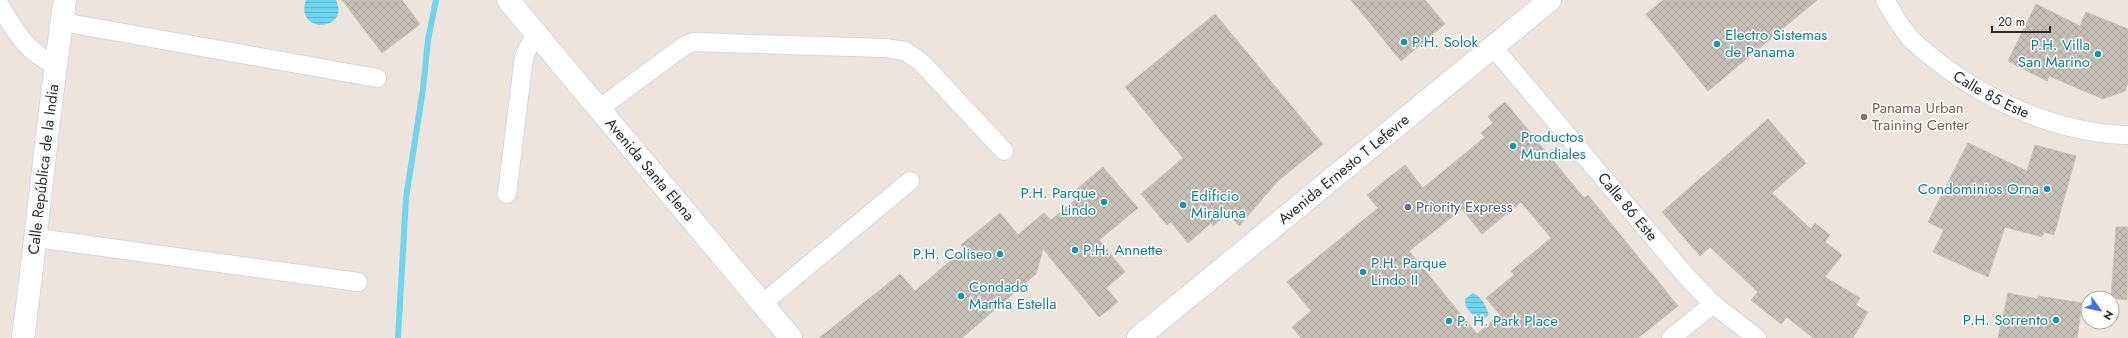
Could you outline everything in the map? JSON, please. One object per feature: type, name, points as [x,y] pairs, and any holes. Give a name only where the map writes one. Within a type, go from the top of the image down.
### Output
[{"type":"street","name":"Calle República de la India","points":[[23,338],[37,238],[55,64],[65,0]]},
{"type":"street","name":"Avenida Santa Elena","points":[[508,0],[792,338]]},
{"type":"street","name":"Avenida Ernesto T Lefevre","points":[[1138,338],[1550,0]]},
{"type":"street","name":"Calle 85 Este","points":[[1885,0],[1911,39],[1953,73],[1999,100],[2071,129],[2128,135]]},
{"type":"street","points":[[0,6],[18,35],[31,51],[44,60],[55,64]]},
{"type":"street","points":[[62,22],[377,78]]},
{"type":"street","points":[[507,194],[524,57],[530,44],[538,35]]},
{"type":"street","points":[[600,108],[684,46],[693,42],[885,48],[905,51],[922,62],[1004,151]]},
{"type":"street","name":"Calle 86 Este","points":[[1493,47],[1686,276],[1713,304],[1757,338]]},
{"type":"street","points":[[763,303],[910,181]]},
{"type":"street","points":[[37,238],[358,282]]},
{"type":"street","points":[[1671,338],[1713,304]]},
{"type":"water","points":[[306,0],[336,0],[339,10],[336,18],[330,23],[322,25],[314,24],[308,19],[304,11]]},
{"type":"water","points":[[1473,293],[1481,299],[1488,312],[1489,315],[1483,319],[1473,314],[1466,306],[1465,299]]},
{"type":"building","points":[[342,0],[402,0],[420,24],[382,53]]},
{"type":"building","name":"P.H. Solok","points":[[1351,0],[1425,0],[1445,24],[1401,61]]},
{"type":"building","name":"Electro Sistemas de Panama","points":[[1663,0],[1817,0],[1708,91],[1646,14]]},
{"type":"building","points":[[2036,4],[2080,26],[2086,12],[2128,29],[2128,83],[2125,91],[2103,99],[2049,76],[2047,81],[2008,61]]},
{"type":"building","points":[[1215,14],[1323,144],[1278,181],[1239,226],[1228,213],[1213,226],[1211,223],[1188,243],[1171,222],[1167,225],[1141,194],[1183,158],[1125,87]]},
{"type":"building","points":[[1505,102],[1584,198],[1588,195],[1678,306],[1638,338],[1301,338],[1292,327],[1311,311],[1287,282],[1378,208],[1367,195],[1405,165],[1423,188],[1485,137],[1481,133],[1493,123],[1488,116]],"holes":[[[1521,202],[1551,238],[1511,271],[1514,275],[1486,298],[1500,315],[1477,334],[1409,251],[1462,209],[1482,234]]]},
{"type":"building","points":[[1768,119],[1806,163],[1772,193],[1811,229],[1815,223],[1830,235],[1825,242],[1842,255],[1825,277],[1860,298],[1856,305],[1868,312],[1853,338],[1813,338],[1787,317],[1781,324],[1751,300],[1758,292],[1710,247],[1700,256],[1662,212]]},
{"type":"building","points":[[1968,143],[2027,171],[2035,145],[2076,156],[2054,235],[2044,232],[2042,237],[2005,227],[1988,277],[1933,252],[1944,230],[1928,222]]},
{"type":"building","points":[[1103,167],[1138,208],[1099,240],[1125,272],[1106,288],[1118,302],[1099,317],[1043,249],[1036,274],[962,338],[819,338],[900,274],[915,291],[964,249],[961,245],[1000,213],[1018,235],[1044,213],[1051,220],[1075,200],[1070,195]]},
{"type":"building","points":[[2116,227],[2128,227],[2127,300],[2120,299],[2120,290],[2112,290]]},
{"type":"building","points":[[2008,293],[2038,299],[2038,296],[2080,303],[2080,317],[2077,338],[1998,338]]},
{"type":"waterway","points":[[398,338],[406,198],[423,89],[428,40],[436,0]]},
{"type":"place","name":"P.H. Solok","points":[[1404,42]]},
{"type":"place","name":"Electro Sistemas de Panama","points":[[1717,44]]},
{"type":"place","name":"P.H. Villa San Marino","points":[[2098,54]]},
{"type":"place","name":"Panama Urban Training Center","points":[[1864,117]]},
{"type":"place","name":"Productos Mundiales","points":[[1513,146]]},
{"type":"place","name":"Condominios Orna","points":[[2047,189]]},
{"type":"place","name":"P.H. Parque Lindo","points":[[1104,202]]},
{"type":"place","name":"Edificio Miraluna","points":[[1183,205]]},
{"type":"place","name":"Priority Express","points":[[1408,207]]},
{"type":"place","name":"P.H. Annette","points":[[1075,250]]},
{"type":"place","name":"P.H. Coliseo","points":[[1000,254]]},
{"type":"place","name":"P.H. Parque Lindo II","points":[[1363,272]]},
{"type":"place","name":"Condado Martha Estella","points":[[961,296]]},
{"type":"place","name":"P.H. Sorrento","points":[[2056,320]]},
{"type":"place","name":"P. H. Park Place","points":[[1449,321]]}]
